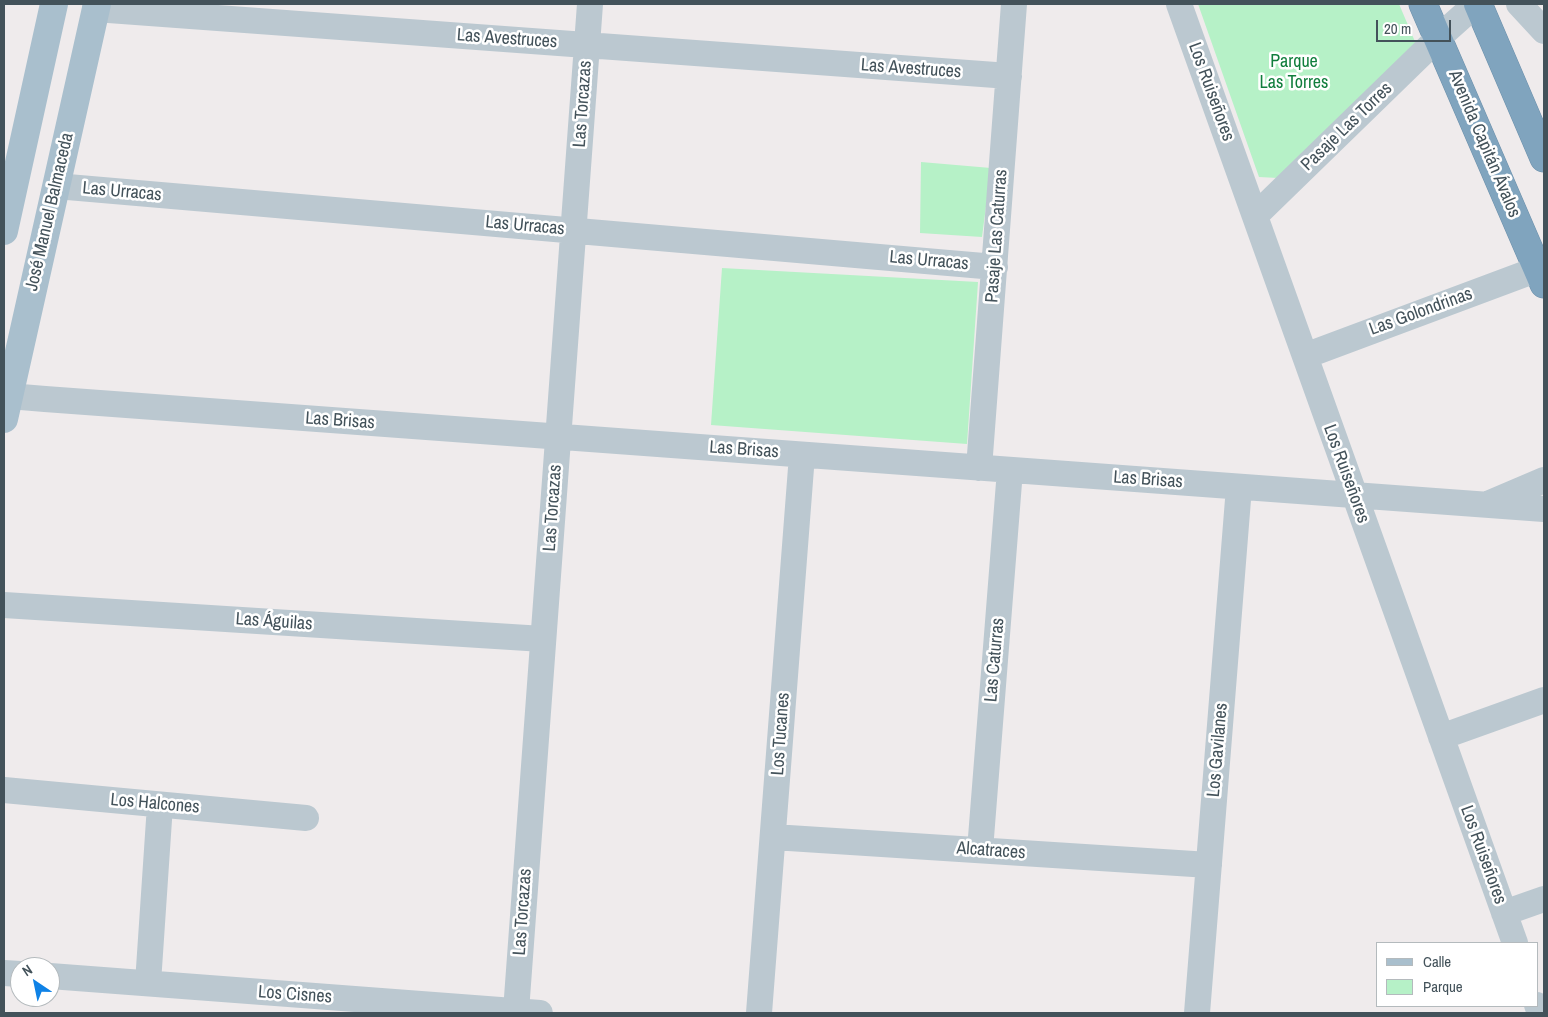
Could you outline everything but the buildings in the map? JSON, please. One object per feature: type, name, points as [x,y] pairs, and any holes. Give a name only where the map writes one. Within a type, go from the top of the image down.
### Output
[{"type":"highway","name":"Avenida Capitán Ávalos","points":[[1424,4],[1541,276]]},
{"type":"highway","points":[[1477,4],[1544,158]]},
{"type":"main road","points":[[4,231],[54,4]]},
{"type":"main road","name":"José Manuel Balmaceda","points":[[5,405],[96,6]]},
{"type":"street","name":"Las Torcazas","points":[[528,1012],[543,639],[590,4]]},
{"type":"street","name":"Pasaje Las Caturras","points":[[980,468],[1014,4]]},
{"type":"street","name":"Los Ruiseñores","points":[[1179,4],[1515,942]]},
{"type":"street","name":"Pasaje Las Torres","points":[[1255,216],[1438,38],[1477,4]]},
{"type":"street","points":[[1519,4],[1544,31]]},
{"type":"street","name":"Las Avestruces","points":[[96,6],[1009,76]]},
{"type":"street","name":"Las Urracas","points":[[56,186],[995,267]]},
{"type":"street","name":"Las Golondrinas","points":[[1305,356],[1541,276]]},
{"type":"street","name":"Las Brisas","points":[[5,405],[558,436],[1544,509]]},
{"type":"street","name":"Los Tucanes","points":[[759,1013],[802,455]]},
{"type":"street","name":"Las Caturras","points":[[980,850],[1010,470]]},
{"type":"street","name":"Las Brisas","points":[[1484,505],[1544,480]]},
{"type":"street","name":"Los Gavilanes","points":[[1197,1013],[1239,487]]},
{"type":"street","name":"Las Águilas","points":[[4,605],[543,639]]},
{"type":"street","points":[[1441,737],[1544,700]]},
{"type":"street","name":"Los Halcones","points":[[4,790],[306,818]]},
{"type":"street","points":[[148,984],[160,805]]},
{"type":"street","name":"Alcatraces","points":[[773,837],[1209,865]]},
{"type":"street","points":[[1504,913],[1544,899]]},
{"type":"street","name":"Los Cisnes","points":[[60,977],[528,1012]]},
{"type":"green space","name":"Parque Las Torres","points":[[1198,4],[1399,4],[1419,51],[1278,178],[1259,177]]},
{"type":"green space","points":[[921,162],[991,168],[982,237],[920,233]]},
{"type":"green space","points":[[722,268],[978,282],[967,444],[711,425]]}]
